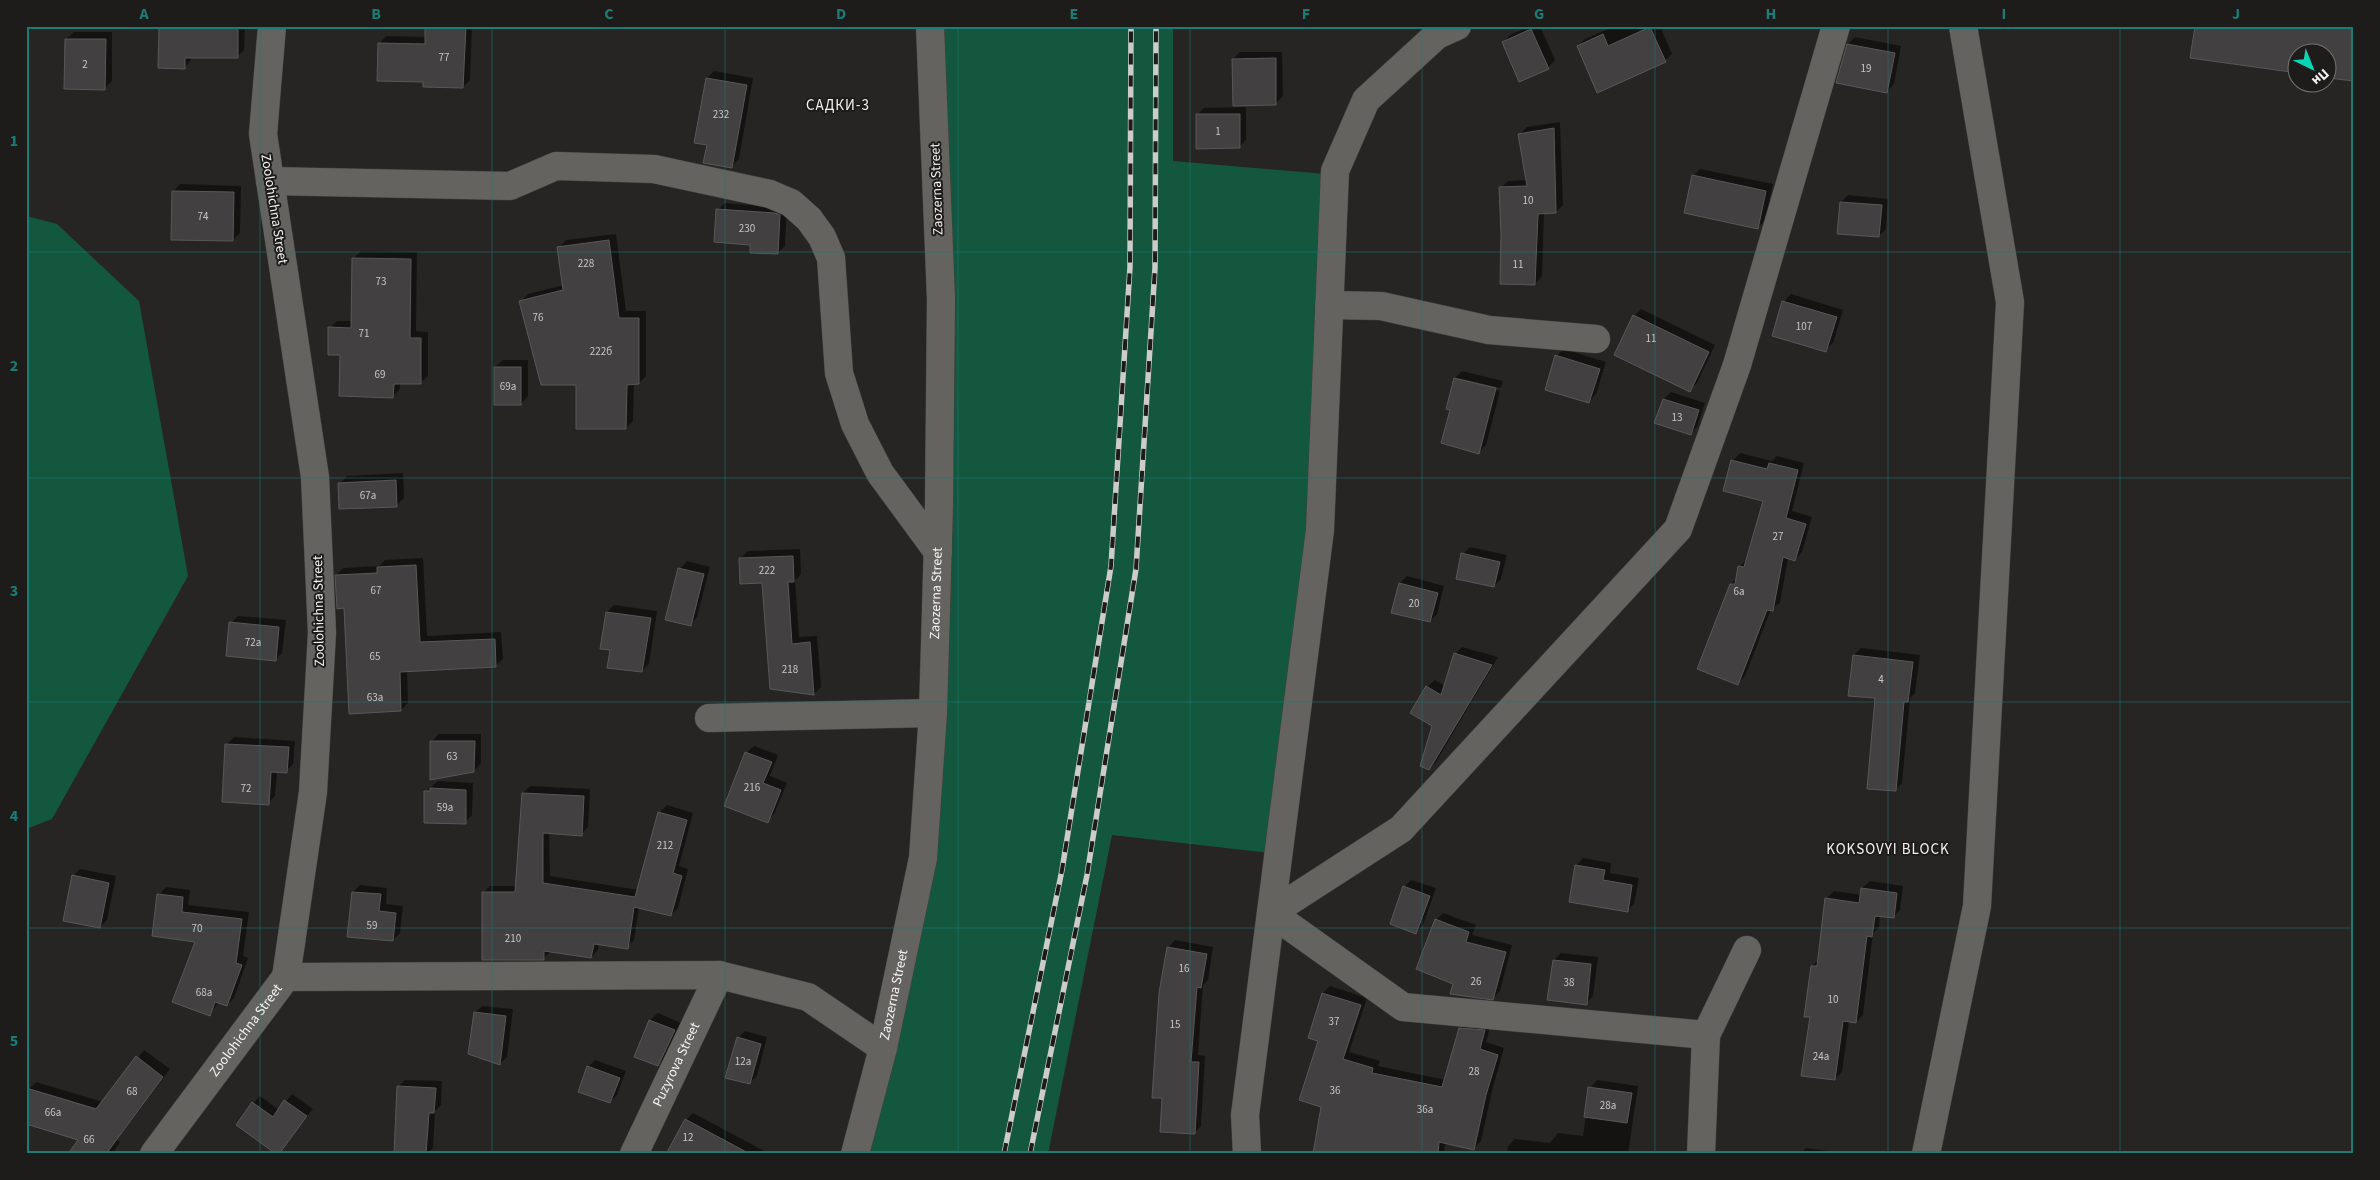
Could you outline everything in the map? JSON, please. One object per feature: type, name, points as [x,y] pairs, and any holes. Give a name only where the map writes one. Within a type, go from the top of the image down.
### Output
[{"type":"street","name":"Zoolohichna Street","points":[[154,1154],[286,977],[313,792],[322,633],[315,477],[263,134],[272,26]]},
{"type":"street","name":"Zaozerna Street","points":[[854,1154],[883,1048],[924,858],[933,713],[938,552],[941,299],[930,26]]},
{"type":"street","points":[[1247,1154],[1245,1116],[1320,530],[1334,172],[1366,100],[1436,35],[1457,26]]},
{"type":"street","points":[[1271,913],[1401,829],[1678,529],[1737,365],[1836,26]]},
{"type":"street","points":[[1926,1154],[1977,906],[2010,302],[1963,26]]},
{"type":"street","points":[[270,182],[510,186],[556,166],[654,169],[770,194],[791,204],[809,218],[822,237],[831,258],[839,373],[855,424],[880,473],[938,552]]},
{"type":"street","points":[[1329,305],[1381,306],[1490,330],[1596,339]]},
{"type":"street","points":[[709,718],[933,713]]},
{"type":"street","points":[[1271,913],[1403,1007],[1706,1035]]},
{"type":"street","points":[[1701,1154],[1706,1035],[1747,950]]},
{"type":"street","points":[[286,977],[719,976],[808,997],[883,1048]]},
{"type":"street","name":"Puzyrova Street","points":[[634,1154],[719,976]]},
{"type":"green space","points":[[930,26],[1173,26],[1173,161],[1325,174],[1312,524],[1270,853],[1112,835],[1048,1154],[855,1154],[923,858]]},
{"type":"green space","points":[[26,216],[57,224],[139,301],[188,576],[52,819],[26,829]]},
{"type":"building","points":[[425,26],[466,26],[463,88],[423,87],[423,82],[377,81],[378,43],[425,44]]},
{"type":"building","points":[[2195,26],[2354,26],[2354,81],[2338,79],[2338,42],[2288,42],[2288,72],[2190,58]]},
{"type":"building","points":[[159,27],[238,27],[238,58],[185,58],[185,69],[158,68]]},
{"type":"building","points":[[1650,27],[1666,62],[1597,93],[1577,46],[1603,34],[1608,46]]},
{"type":"building","points":[[1531,29],[1549,69],[1519,82],[1502,42]]},
{"type":"building","points":[[65,39],[106,39],[105,90],[64,89]]},
{"type":"building","points":[[1847,44],[1895,53],[1887,93],[1836,83]]},
{"type":"building","points":[[1276,58],[1276,105],[1233,106],[1232,59]]},
{"type":"building","points":[[706,78],[747,85],[732,168],[703,163],[707,145],[694,143]]},
{"type":"building","points":[[1196,114],[1240,114],[1240,148],[1196,149]]},
{"type":"building","points":[[1554,128],[1556,213],[1538,214],[1535,285],[1500,284],[1501,234],[1499,187],[1527,186],[1518,134]]},
{"type":"building","points":[[1692,175],[1766,191],[1758,229],[1684,213]]},
{"type":"building","points":[[172,191],[234,192],[233,241],[171,240]]},
{"type":"building","points":[[1840,202],[1882,205],[1879,237],[1837,234]]},
{"type":"building","points":[[716,209],[775,213],[780,215],[778,254],[750,253],[750,245],[714,242]]},
{"type":"building","points":[[609,240],[619,318],[639,318],[639,384],[627,385],[626,429],[576,429],[576,385],[541,385],[519,301],[563,290],[557,247]]},
{"type":"building","points":[[352,258],[411,259],[410,338],[421,338],[421,384],[394,384],[393,398],[339,396],[340,355],[328,355],[328,327],[351,328]]},
{"type":"building","points":[[1782,301],[1837,317],[1826,352],[1772,336]]},
{"type":"building","points":[[1633,315],[1709,352],[1690,392],[1614,355]]},
{"type":"building","points":[[1555,355],[1600,369],[1589,403],[1545,390]]},
{"type":"building","points":[[494,367],[521,367],[521,405],[494,405]]},
{"type":"building","points":[[1454,378],[1496,388],[1479,454],[1441,443],[1450,410],[1446,409]]},
{"type":"building","points":[[1663,399],[1699,410],[1691,435],[1654,423]]},
{"type":"building","points":[[1731,460],[1767,469],[1769,463],[1798,470],[1786,518],[1806,524],[1795,561],[1783,557],[1773,611],[1767,610],[1738,685],[1697,669],[1730,584],[1735,584],[1738,566],[1744,567],[1763,501],[1723,491]]},
{"type":"building","points":[[396,480],[397,507],[339,509],[338,483]]},
{"type":"building","points":[[1461,553],[1500,562],[1494,587],[1456,579]]},
{"type":"building","points":[[793,556],[794,582],[788,582],[792,644],[810,642],[814,695],[770,689],[762,583],[740,584],[739,558]]},
{"type":"building","points":[[416,565],[420,642],[495,639],[496,667],[400,672],[401,711],[349,714],[344,608],[337,609],[335,575],[377,573],[377,567]]},
{"type":"building","points":[[678,568],[704,574],[691,626],[665,620]]},
{"type":"building","points":[[1399,583],[1438,593],[1430,622],[1391,613]]},
{"type":"building","points":[[606,612],[651,618],[642,672],[607,668],[610,650],[600,649]]},
{"type":"building","points":[[229,622],[279,627],[276,661],[226,656]]},
{"type":"building","points":[[1454,653],[1492,665],[1429,770],[1420,766],[1432,726],[1410,713],[1426,686],[1441,695]]},
{"type":"building","points":[[1853,655],[1913,662],[1908,702],[1904,702],[1896,791],[1867,789],[1875,698],[1848,696]]},
{"type":"building","points":[[430,741],[475,741],[474,772],[430,780]]},
{"type":"building","points":[[225,744],[289,747],[287,773],[271,772],[269,805],[222,802]]},
{"type":"building","points":[[745,752],[772,762],[763,783],[781,790],[768,823],[724,806]]},
{"type":"building","points":[[430,788],[466,790],[466,824],[424,823],[424,791],[430,791]]},
{"type":"building","points":[[522,793],[584,796],[582,836],[543,833],[543,883],[635,897],[658,812],[687,820],[673,873],[682,876],[671,916],[634,907],[628,949],[594,944],[591,958],[544,951],[544,960],[482,960],[482,892],[515,892]]},
{"type":"building","points":[[1575,865],[1605,870],[1603,880],[1632,885],[1628,912],[1569,902]]},
{"type":"building","points":[[72,875],[109,883],[100,928],[63,921]]},
{"type":"building","points":[[1403,886],[1430,896],[1416,934],[1390,924]]},
{"type":"building","points":[[1861,888],[1897,893],[1894,918],[1875,916],[1872,937],[1867,936],[1856,1023],[1843,1021],[1835,1080],[1801,1076],[1810,1017],[1804,1017],[1811,966],[1817,966],[1825,898],[1859,903]]},
{"type":"building","points":[[352,892],[381,894],[379,911],[396,913],[393,941],[347,937]]},
{"type":"building","points":[[157,894],[183,897],[182,912],[242,919],[236,963],[242,965],[227,1006],[215,1002],[210,1016],[172,1002],[195,942],[152,936]]},
{"type":"building","points":[[1435,919],[1469,932],[1466,942],[1506,952],[1493,1000],[1450,994],[1453,984],[1416,969]]},
{"type":"building","points":[[1167,947],[1207,954],[1201,988],[1197,987],[1191,1062],[1199,1062],[1195,1134],[1160,1132],[1162,1098],[1152,1098],[1159,993]]},
{"type":"building","points":[[1553,960],[1591,964],[1587,1005],[1547,1000]]},
{"type":"building","points":[[1322,993],[1361,1005],[1343,1059],[1373,1068],[1372,1073],[1442,1087],[1459,1028],[1485,1030],[1480,1049],[1498,1055],[1486,1095],[1474,1150],[1439,1142],[1438,1154],[1313,1154],[1321,1107],[1299,1100],[1318,1041],[1308,1038]]},
{"type":"building","points":[[474,1012],[506,1016],[500,1065],[468,1054]]},
{"type":"building","points":[[649,1020],[675,1030],[658,1066],[634,1057]]},
{"type":"building","points":[[737,1037],[761,1044],[750,1084],[725,1078]]},
{"type":"building","points":[[136,1056],[163,1077],[106,1154],[68,1154],[78,1140],[26,1124],[26,1088],[96,1109]]},
{"type":"building","points":[[587,1066],[620,1078],[610,1103],[578,1092]]},
{"type":"building","points":[[397,1086],[436,1088],[434,1113],[429,1113],[426,1154],[394,1154]]},
{"type":"building","points":[[1588,1087],[1632,1093],[1627,1123],[1584,1117]]},
{"type":"building","points":[[284,1100],[307,1116],[279,1154],[276,1154],[236,1125],[252,1102],[273,1117]]},
{"type":"building","points":[[685,1119],[750,1154],[666,1154]]},
{"type":"railway","points":[[1004,1154],[1062,870],[1111,566],[1130,267],[1131,26]]},
{"type":"railway","points":[[1030,1154],[1087,875],[1136,569],[1155,268],[1156,26]]},
{"type":"district","name":"САДКИ-3","points":[[838,105]]},
{"type":"district","name":"KOKSOVYI BLOCK","points":[[1888,849]]}]
